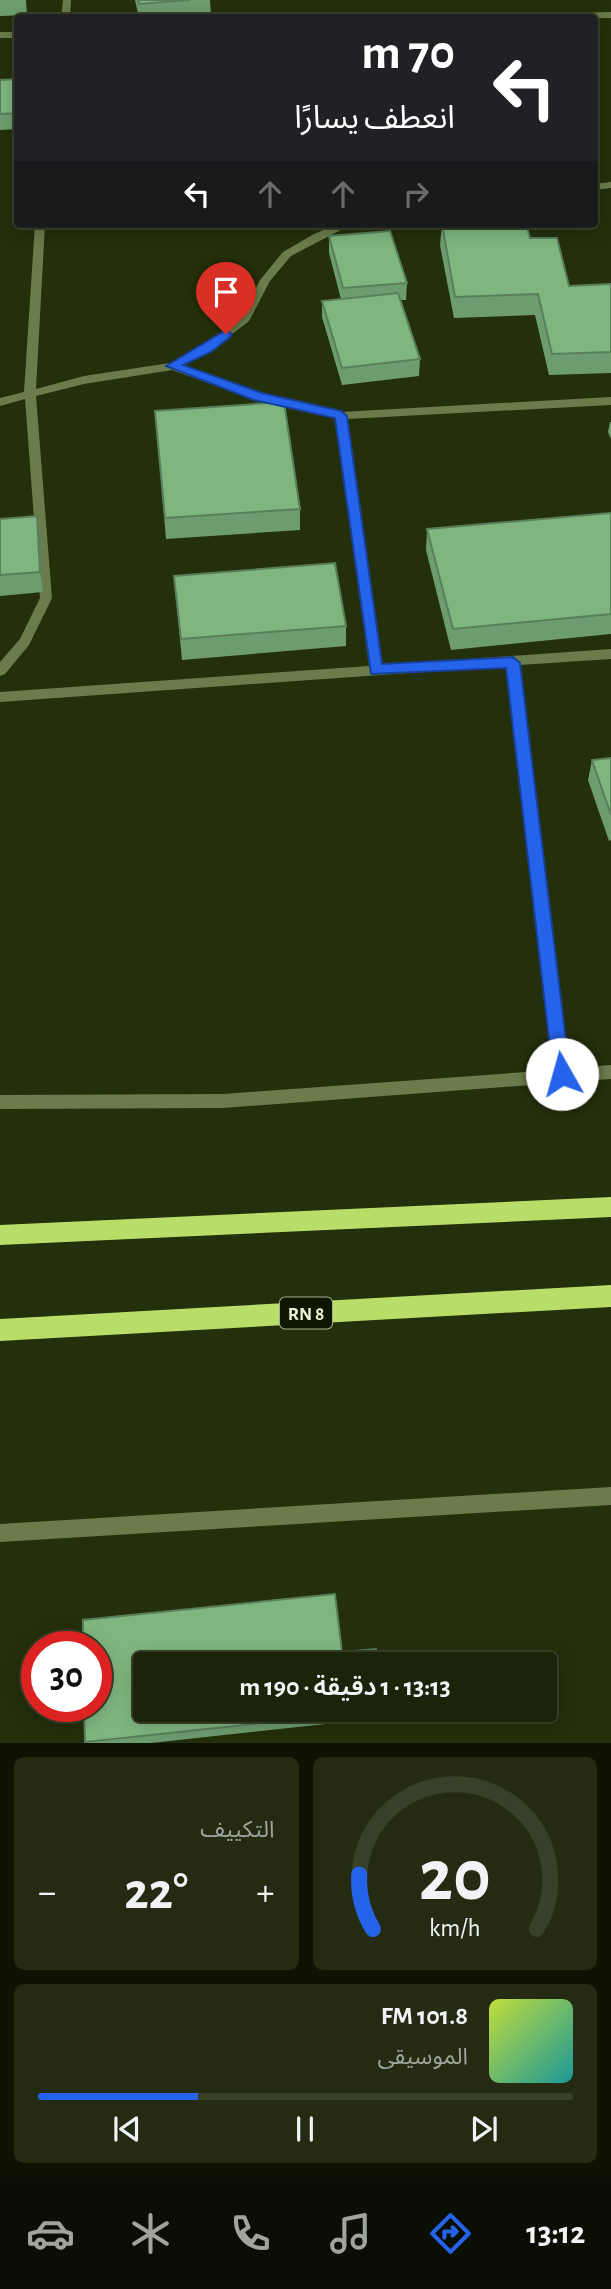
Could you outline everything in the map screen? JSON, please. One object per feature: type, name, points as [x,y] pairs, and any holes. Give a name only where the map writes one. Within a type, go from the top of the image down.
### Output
[{"type":"highway","points":[[0,1235],[611,1207]]},
{"type":"highway","name":"RN 8","points":[[0,1330],[611,1296]]},
{"type":"street","points":[[0,671],[25,642],[46,598],[30,392],[40,228]]},
{"type":"street","points":[[0,402],[84,380],[173,366],[206,349],[246,319],[265,280],[287,254],[337,228]]},
{"type":"street","points":[[173,366],[259,397],[341,416],[611,401]]},
{"type":"street","points":[[341,416],[376,670]]},
{"type":"street","points":[[0,697],[611,654]]},
{"type":"street","points":[[513,663],[562,1074]]},
{"type":"street","points":[[0,1102],[223,1101],[611,1072]]},
{"type":"street","points":[[0,1533],[611,1496]]},
{"type":"building","points":[[138,0],[190,0],[139,4]]},
{"type":"building","points":[[14,79],[14,113],[0,114],[0,80]]},
{"type":"building","points":[[443,228],[527,228],[530,238],[557,238],[569,286],[611,284],[611,352],[552,354],[538,294],[455,297]]},
{"type":"building","points":[[390,231],[407,283],[343,288],[329,236]]},
{"type":"building","points":[[398,293],[420,359],[342,368],[322,301]]},
{"type":"building","points":[[284,402],[300,509],[165,518],[155,411]]},
{"type":"building","points":[[611,513],[611,614],[453,629],[427,529]]},
{"type":"building","points":[[37,516],[40,572],[0,575],[0,519]]},
{"type":"building","points":[[335,563],[346,626],[181,639],[174,576]]},
{"type":"building","points":[[611,758],[611,815],[592,760]]},
{"type":"building","points":[[335,1594],[342,1652],[133,1652],[133,1722],[271,1722],[85,1742],[84,1722],[112,1722],[112,1631],[83,1631],[83,1620]]},
{"type":"building","points":[[376,1649],[376,1652],[342,1652]]},
{"type":"route","points":[[226,334],[206,349],[173,366],[259,397],[341,416],[376,670],[513,663],[562,1074]]}]
